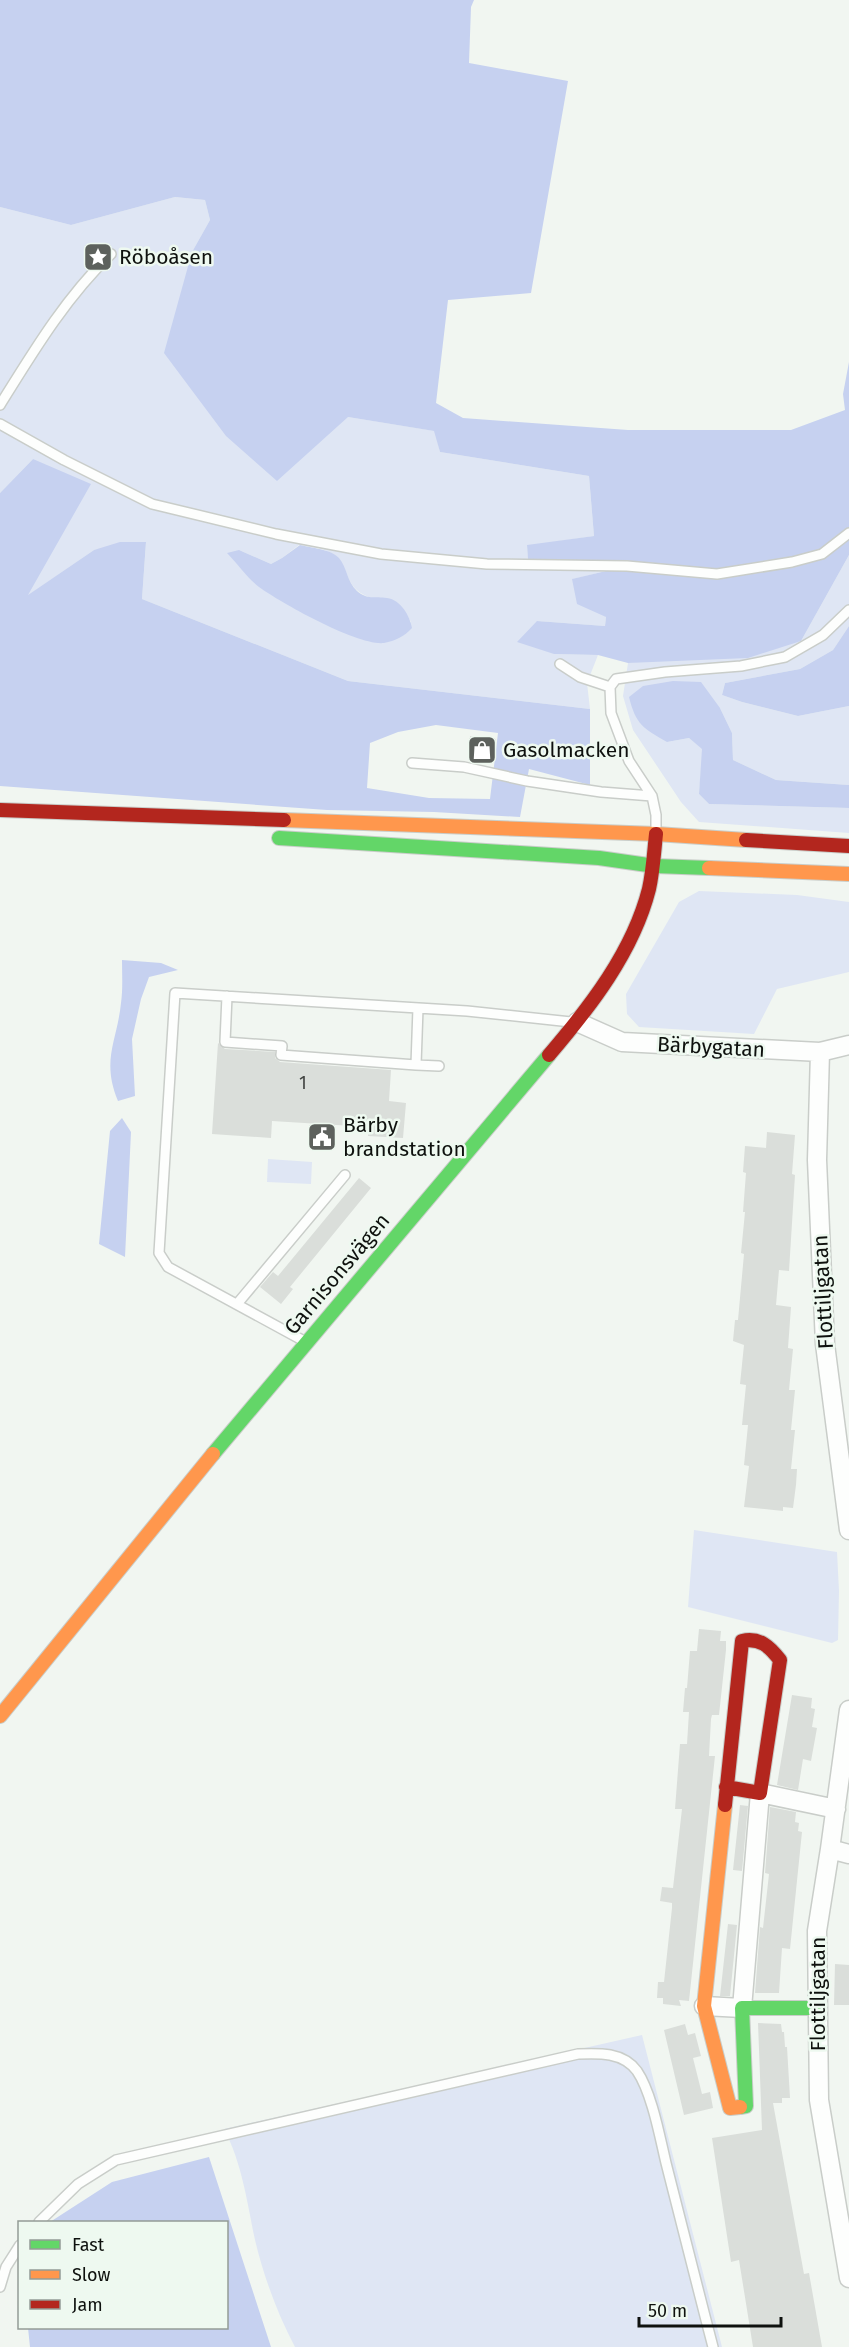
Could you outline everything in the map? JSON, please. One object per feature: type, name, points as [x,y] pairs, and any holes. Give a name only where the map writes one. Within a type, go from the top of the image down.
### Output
[{"type":"street","points":[[0,810],[208,831]]},
{"type":"street","points":[[37,813],[656,834],[849,846]]},
{"type":"street","name":"Garnisonsvägen","points":[[0,1716],[307,1342],[576,1022],[617,964],[638,924],[655,866],[656,834]]},
{"type":"street","points":[[265,837],[599,858],[655,866],[849,874]]},
{"type":"street","name":"Bärbygatan","points":[[576,1022],[622,1042],[820,1052],[849,1045]]},
{"type":"street","name":"Flottiljgatan","points":[[820,1052],[817,1160],[825,1344],[849,1530]]},
{"type":"street","points":[[750,1638],[770,1646],[780,1660],[760,1793],[742,2008],[746,2106],[730,2108],[704,2006],[726,1787],[742,1641],[750,1638]]},
{"type":"street","name":"Flottiljgatan","points":[[849,1710],[817,1931],[819,2100],[849,2278]]},
{"type":"street","points":[[726,1787],[836,1809]]},
{"type":"street","points":[[830,1849],[849,1854]]},
{"type":"street","points":[[704,2006],[818,2008]]},
{"type":"lane","points":[[0,405],[46,332],[85,279],[111,254]]},
{"type":"lane","points":[[0,424],[64,460],[152,504],[276,534],[381,554],[487,564],[627,566],[717,574],[792,562],[822,554],[849,533]]},
{"type":"lane","points":[[656,834],[656,815],[652,796],[629,761],[611,712],[610,687],[616,679],[637,675],[741,666],[785,657],[823,635],[849,610]]},
{"type":"lane","points":[[560,664],[580,677],[610,687]]},
{"type":"lane","points":[[412,763],[464,766],[527,781],[601,792],[652,796]]},
{"type":"lane","points":[[307,1342],[168,1267],[159,1253],[175,993],[418,1008],[576,1022]]},
{"type":"lane","points":[[227,996],[225,1042],[282,1046],[281,1055],[439,1066]]},
{"type":"lane","points":[[416,1065],[418,1008]]},
{"type":"lane","points":[[237,1304],[345,1175]]},
{"type":"lane","points":[[41,2221],[78,2184],[116,2160],[578,2054],[603,2053],[620,2058],[636,2070],[645,2088],[660,2137],[713,2347]]},
{"type":"lane","points":[[0,2287],[6,2267],[18,2248]]},
{"type":"shaded area","points":[[0,0],[474,0],[471,7],[469,63],[568,81],[531,293],[448,300],[436,403],[463,418],[628,430],[791,430],[845,410],[843,394],[849,362],[849,555],[801,641],[748,658],[628,663],[598,655],[554,654],[517,642],[537,621],[605,626],[606,617],[577,604],[572,579],[606,571],[604,561],[528,561],[527,545],[594,536],[589,476],[440,452],[434,431],[348,417],[277,481],[226,436],[164,353],[192,252],[210,220],[205,200],[175,197],[71,225],[0,207]]},
{"type":"shaded area","points":[[175,197],[205,200],[210,220],[192,252],[348,417],[435,431],[440,452],[589,476],[594,536],[527,546],[528,561],[604,561],[606,571],[573,579],[606,617],[605,626],[537,621],[554,654],[598,655],[587,683],[590,709],[348,681],[142,599],[146,543],[94,550],[27,596],[33,459],[0,493],[0,207],[71,225]],"holes":[[[299,545],[326,551],[336,556],[358,591],[374,598],[392,600],[404,610],[411,622],[382,643],[371,640],[239,550],[271,564]]]},
{"type":"shaded area","points":[[33,459],[91,484],[28,595],[94,550],[120,542],[146,542],[142,599],[348,681],[590,709],[590,785],[529,769],[520,817],[434,812],[327,810],[0,786],[0,493]],"holes":[[[436,725],[498,733],[490,799],[429,798],[367,788],[370,743],[398,732]]]},
{"type":"shaded area","points":[[300,545],[335,555],[342,562],[357,591],[368,597],[387,598],[397,602],[407,614],[412,628],[400,638],[384,643],[357,638],[339,631],[301,613],[259,587],[227,553],[239,550],[271,564]]},
{"type":"shaded area","points":[[849,555],[849,626],[833,650],[800,669],[725,683],[722,695],[798,716],[849,706],[849,785],[776,780],[733,760],[732,733],[720,708],[667,742],[689,738],[703,749],[699,794],[709,804],[849,808],[849,833],[699,822],[681,802],[633,730],[623,696],[628,663],[801,641]]},
{"type":"shaded area","points":[[849,626],[849,706],[798,716],[722,695],[725,683],[800,669],[833,650]]},
{"type":"shaded area","points":[[673,681],[701,682],[720,708],[732,733],[733,760],[776,780],[849,785],[849,808],[709,804],[699,794],[702,749],[689,738],[667,742],[646,729],[638,720],[629,697],[643,686]]},
{"type":"shaded area","points":[[699,891],[797,895],[849,902],[849,972],[777,989],[754,1034],[639,1027],[627,1014],[626,994],[679,902]]},
{"type":"shaded area","points":[[122,960],[161,963],[178,970],[149,977],[141,999],[132,1039],[135,1096],[118,1101],[113,1087],[110,1062],[122,998]]},
{"type":"shaded area","points":[[122,1118],[131,1132],[125,1257],[99,1244],[110,1131]]},
{"type":"shaded area","points":[[268,1159],[312,1162],[311,1184],[267,1182]]},
{"type":"shaded area","points":[[694,1530],[837,1552],[838,1640],[832,1643],[688,1607]]},
{"type":"shaded area","points":[[642,2035],[722,2347],[295,2347],[282,2321],[267,2281],[255,2240],[240,2169],[224,2129]]},
{"type":"shaded area","points":[[209,2157],[271,2347],[30,2347],[28,2329],[228,2329],[228,2221],[52,2221],[112,2182]]},
{"type":"building","name":"Gasolmacken","points":[[470,736],[496,739],[494,758],[469,756]]},
{"type":"building","points":[[218,1043],[225,1049],[275,1052],[275,1058],[280,1062],[391,1070],[389,1101],[406,1103],[403,1138],[368,1136],[369,1127],[272,1121],[271,1138],[212,1134]]},
{"type":"building","points":[[767,1132],[795,1135],[789,1271],[779,1270],[776,1305],[791,1307],[788,1348],[793,1349],[789,1390],[795,1390],[791,1430],[795,1430],[791,1469],[797,1469],[796,1485],[793,1508],[783,1507],[783,1511],[744,1507],[749,1466],[744,1465],[748,1425],[742,1425],[746,1385],[740,1384],[744,1345],[733,1341],[735,1320],[738,1320],[744,1254],[741,1253],[745,1212],[743,1212],[746,1173],[743,1172],[745,1146],[766,1148]]},
{"type":"building","points":[[359,1178],[371,1188],[290,1287],[293,1289],[281,1304],[260,1287],[273,1272],[278,1276]]},
{"type":"building","points":[[699,1629],[721,1631],[720,1641],[726,1641],[726,1650],[719,1715],[712,1715],[711,1719],[709,1756],[715,1756],[689,2001],[679,2000],[681,2006],[663,2004],[663,1998],[657,1998],[658,1982],[664,1982],[672,1908],[672,1903],[660,1901],[662,1887],[673,1888],[682,1809],[675,1809],[680,1744],[687,1744],[689,1712],[683,1712],[685,1688],[687,1688],[690,1651],[697,1651]]},
{"type":"building","points":[[792,1695],[812,1698],[811,1708],[815,1709],[812,1727],[817,1728],[811,1761],[803,1759],[798,1790],[777,1785]]},
{"type":"building","points":[[740,1805],[748,1806],[742,1871],[733,1870]]},
{"type":"building","points":[[770,1807],[796,1812],[795,1822],[799,1823],[798,1831],[802,1832],[790,1949],[782,1948],[779,1993],[755,1993],[760,1927],[763,1928],[769,1874],[765,1873]]},
{"type":"building","points":[[728,1924],[737,1925],[730,1996],[720,1996]]},
{"type":"building","points":[[835,1964],[849,1965],[849,2005],[834,2005]]},
{"type":"building","points":[[758,2023],[781,2024],[785,2047],[787,2047],[790,2098],[782,2098],[782,2103],[773,2103],[804,2274],[809,2273],[822,2347],[753,2347],[739,2260],[731,2262],[712,2138],[762,2130]]},
{"type":"building","points":[[685,2024],[688,2035],[695,2033],[701,2056],[693,2058],[702,2094],[710,2092],[713,2108],[684,2115],[664,2030]]},
{"type":"traffic: fast","points":[[279,838],[599,858],[655,866],[709,868]]},
{"type":"traffic: fast","points":[[213,1454],[549,1055]]},
{"type":"traffic: fast","points":[[740,2107],[746,2106],[742,2008],[818,2008]]},
{"type":"traffic: slow","points":[[284,820],[656,834],[746,840]]},
{"type":"traffic: slow","points":[[709,868],[849,874]]},
{"type":"traffic: slow","points":[[0,1716],[213,1454]]},
{"type":"traffic: slow","points":[[725,1805],[704,2006],[730,2108],[740,2107]]},
{"type":"traffic: jam","points":[[0,810],[284,820]]},
{"type":"traffic: jam","points":[[549,1055],[580,1018],[608,978],[632,935],[649,889],[656,834]]},
{"type":"traffic: jam","points":[[746,840],[849,846]]},
{"type":"traffic: jam","points":[[725,1805],[742,1641],[754,1640],[768,1647],[780,1660],[760,1793],[726,1787]]},
{"type":"place","name":"Röboåsen","points":[[98,257]]},
{"type":"place","name":"Gasolmacken","points":[[482,750]]},
{"type":"place","name":"Bärby brandstation","points":[[322,1137]]}]
